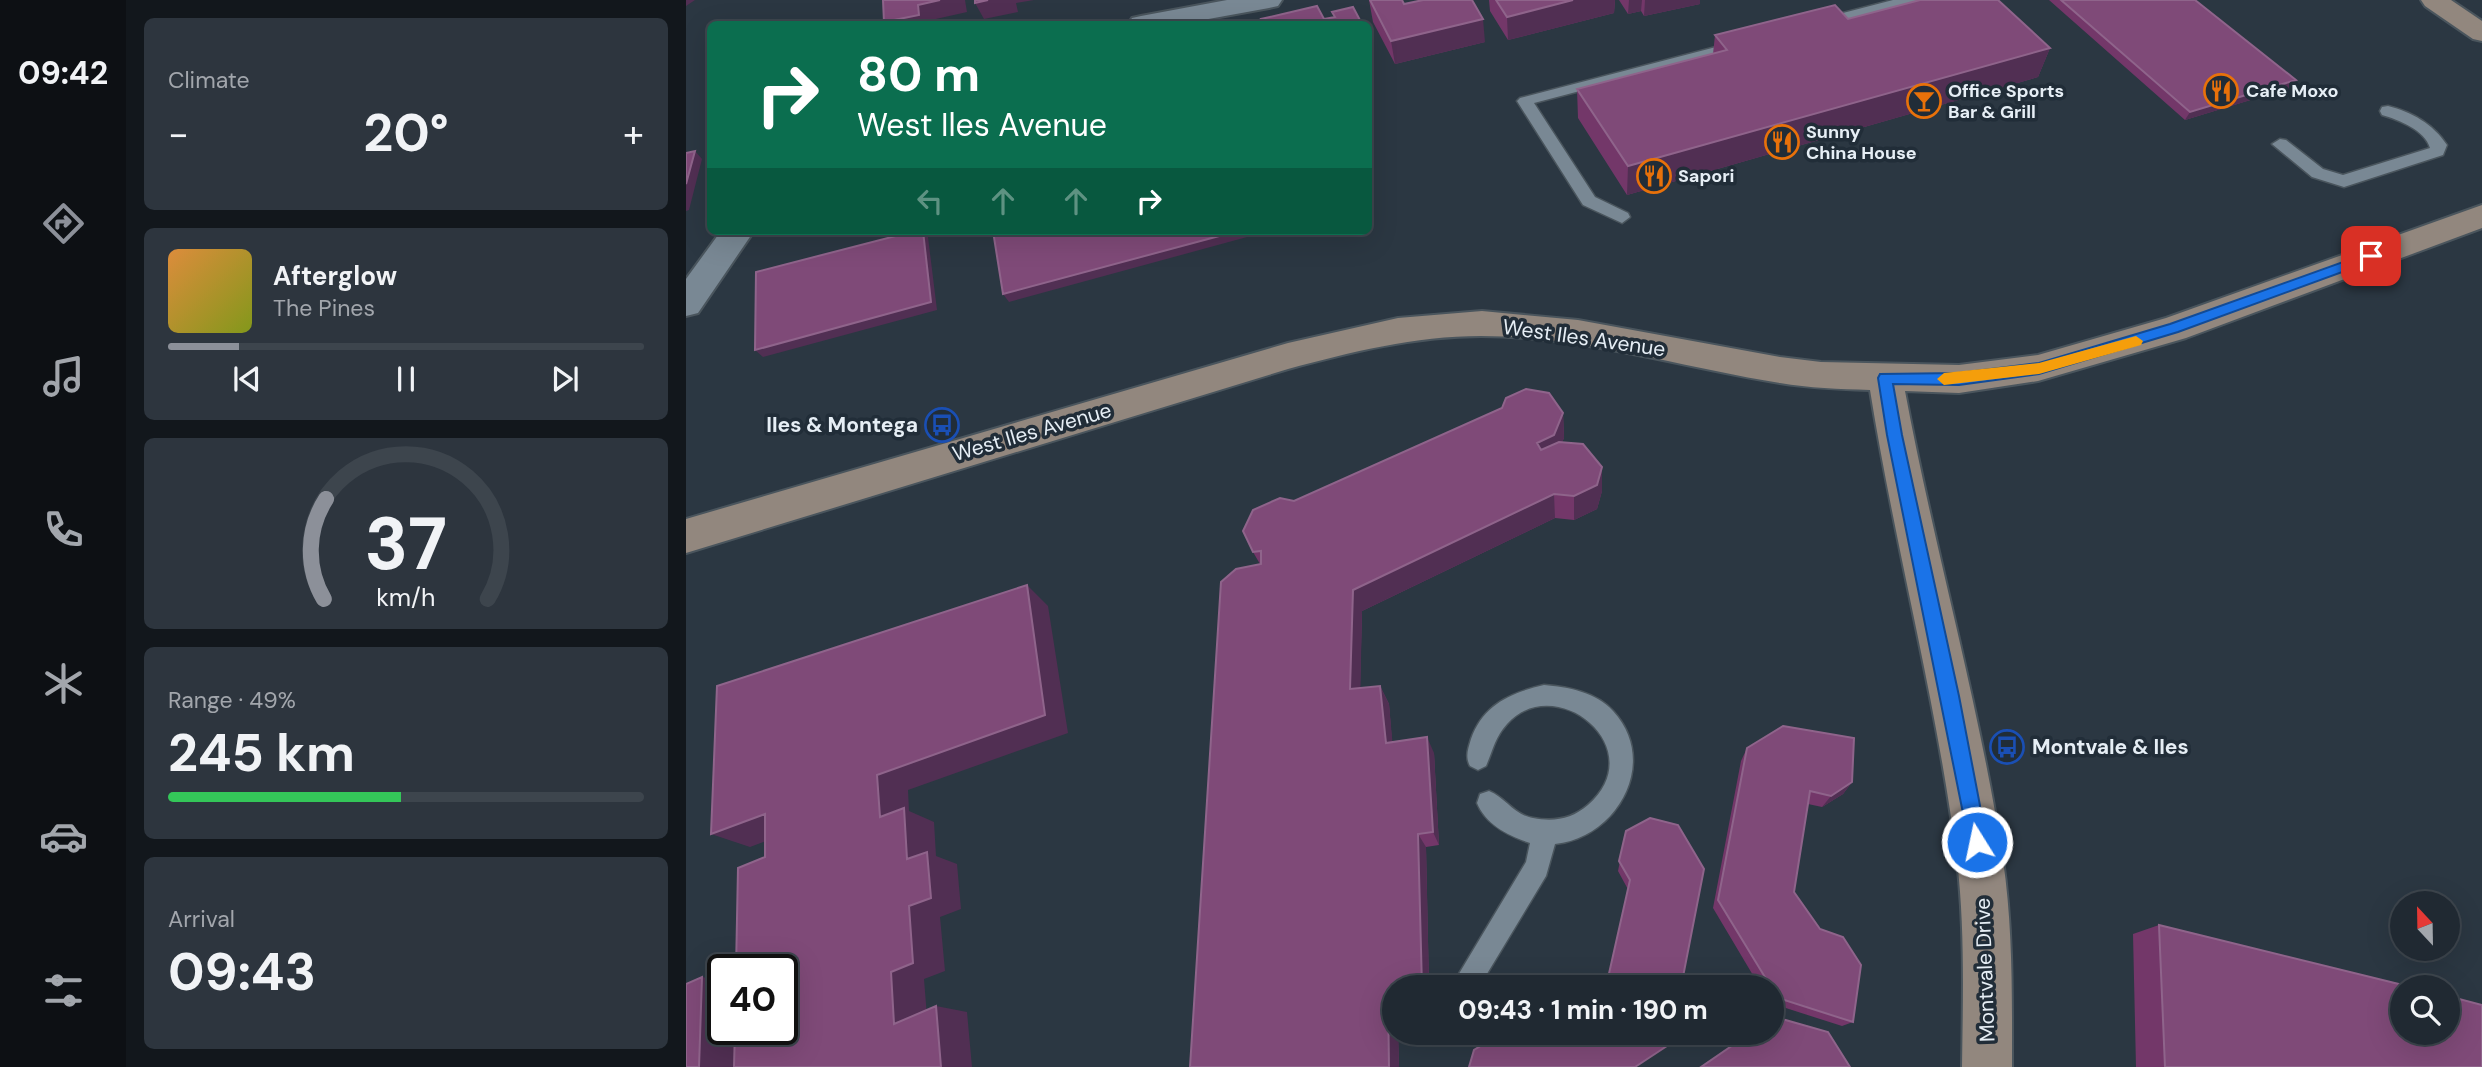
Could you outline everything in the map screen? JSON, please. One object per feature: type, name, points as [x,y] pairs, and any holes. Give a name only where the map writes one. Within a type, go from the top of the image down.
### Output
[{"type":"street","points":[[1157,21],[1269,0]]},
{"type":"street","points":[[2434,0],[2482,33]]},
{"type":"street","name":"West Iles Avenue","points":[[686,536],[1340,342],[1409,330],[1509,325],[1780,370],[1885,378],[1959,379],[2039,368],[2095,354],[2174,329],[2482,216]]},
{"type":"street","points":[[686,304],[735,235]]},
{"type":"street","name":"Montvale Drive","points":[[1885,378],[1894,435],[1950,696],[1979,853],[1985,921],[1987,1067]]},
{"type":"lane","points":[[1804,28],[1910,0]]},
{"type":"lane","points":[[1622,217],[1589,201],[1525,101],[1751,42]]},
{"type":"lane","points":[[2280,144],[2317,175],[2344,181],[2437,151],[2439,145],[2432,135],[2408,117],[2388,111]]},
{"type":"lane","points":[[1478,758],[1486,733],[1499,715],[1518,702],[1539,695],[1562,695],[1583,702],[1601,714],[1614,731],[1621,754],[1620,778],[1610,800],[1593,819],[1571,830],[1545,834],[1521,829],[1500,816],[1489,803]]},
{"type":"lane","points":[[1471,975],[1536,867],[1545,834]]},
{"type":"building","points":[[883,0],[940,0],[918,5],[919,15],[884,21]]},
{"type":"building","points":[[1370,0],[1402,0],[1404,4],[1423,0],[1472,0],[1483,19],[1391,41]]},
{"type":"building","points":[[1496,0],[1573,0],[1507,17]]},
{"type":"building","points":[[1920,0],[1998,0],[2050,48],[1628,166],[1577,89],[1727,50],[1715,35],[1835,5],[1848,19]]},
{"type":"building","points":[[2061,0],[2195,0],[2296,80],[2190,112]]},
{"type":"building","points":[[1317,6],[1324,19],[1335,17],[1332,12],[1353,7],[1360,21],[1262,21],[1261,19]]},
{"type":"building","points":[[695,151],[686,184],[686,153]]},
{"type":"building","points":[[899,235],[923,235],[931,302],[755,350],[756,272]]},
{"type":"building","points":[[994,235],[1223,235],[1003,294]]},
{"type":"building","points":[[1526,389],[1549,393],[1563,413],[1554,435],[1537,443],[1541,450],[1559,442],[1583,444],[1602,467],[1597,485],[1574,496],[1554,494],[1353,590],[1350,689],[1380,686],[1386,743],[1427,737],[1433,832],[1418,834],[1422,975],[1382,975],[1382,1045],[1389,1045],[1389,1067],[1190,1067],[1221,582],[1236,569],[1261,564],[1261,551],[1253,552],[1243,531],[1253,510],[1280,498],[1294,501],[1502,408],[1506,398]]},
{"type":"building","points":[[1027,585],[1045,715],[877,775],[880,817],[904,808],[907,859],[927,852],[931,898],[909,906],[913,963],[891,972],[894,1024],[936,1006],[941,1067],[734,1067],[735,1045],[798,1045],[798,954],[736,954],[738,868],[765,857],[765,814],[711,834],[717,686]]},
{"type":"building","points":[[1783,726],[1854,738],[1852,782],[1831,796],[1810,791],[1794,892],[1820,929],[1843,937],[1861,965],[1853,1022],[1784,1000],[1784,975],[1764,975],[1718,900],[1747,748]]},
{"type":"building","points":[[1650,818],[1678,825],[1704,869],[1683,975],[1609,975],[1630,880],[1619,861],[1626,831]]},
{"type":"building","points":[[2159,925],[2390,982],[2390,1045],[2460,1045],[2460,999],[2482,1005],[2482,1067],[2165,1067]]},
{"type":"building","points":[[702,977],[699,1067],[686,1067],[686,984]]},
{"type":"building","points":[[1784,1020],[1828,1032],[1850,1067],[1701,1067],[1733,1045],[1784,1045]]},
{"type":"building","points":[[1482,1045],[1668,1045],[1635,1067],[1469,1067],[1474,1050]]},
{"type":"slow traffic","points":[[1944,379],[2039,368],[2136,341]]},
{"type":"place","name":"Cafe Moxo","points":[[2221,91]]},
{"type":"place","name":"Office Sports Bar & Grill","points":[[1924,101]]},
{"type":"place","name":"Sunny China House","points":[[1782,142]]},
{"type":"place","name":"Sapori","points":[[1654,176]]},
{"type":"place","name":"Iles & Montega","points":[[942,425]]},
{"type":"place","name":"Montvale & Iles","points":[[2007,747]]},
{"type":"route","points":[[1977,842],[1950,696],[1894,435],[1885,378],[1959,379],[2039,368],[2095,354],[2174,329],[2371,256]]}]
